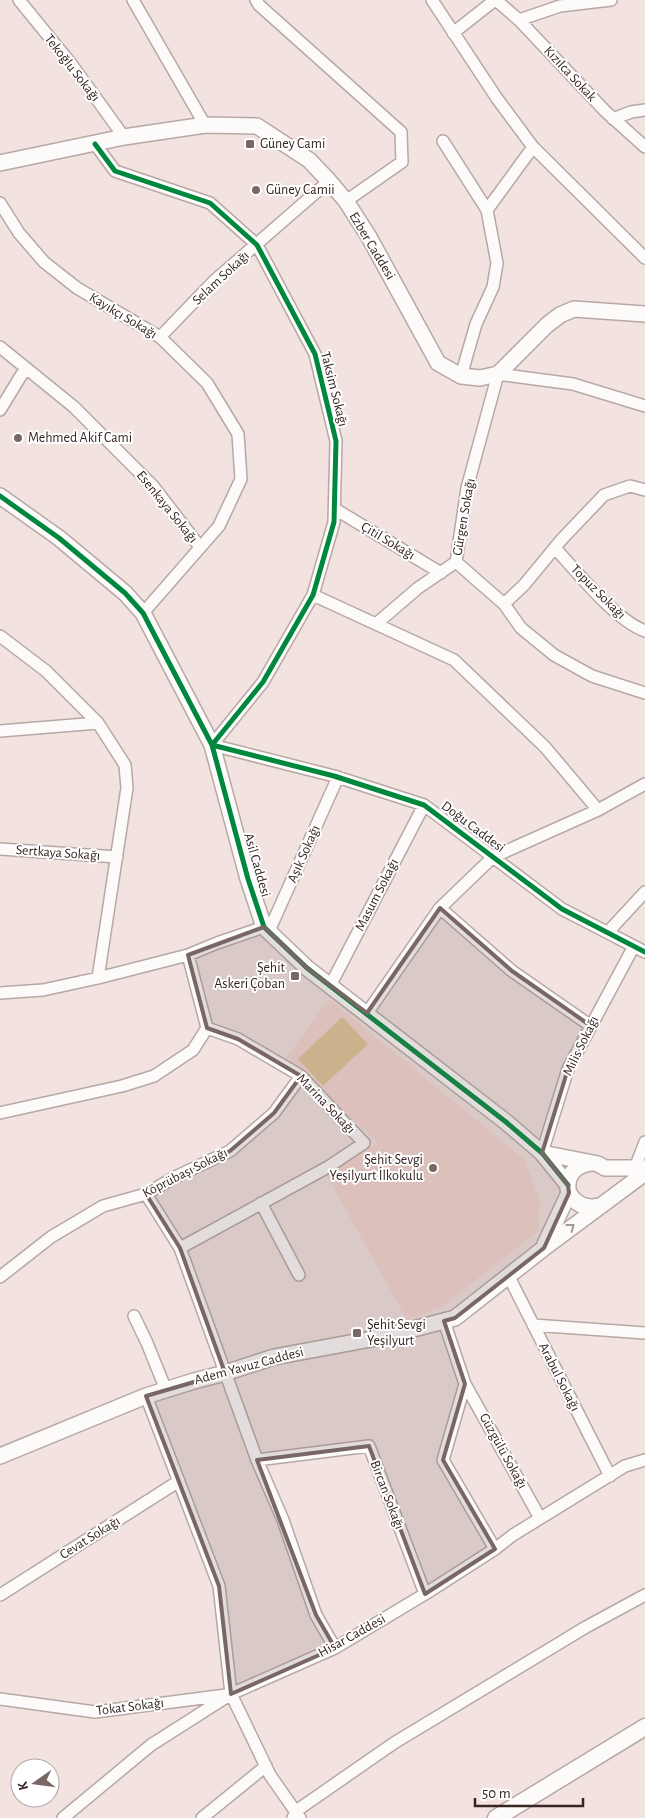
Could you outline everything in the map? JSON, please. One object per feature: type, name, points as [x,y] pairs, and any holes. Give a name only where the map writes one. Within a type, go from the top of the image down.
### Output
[{"type":"main road","points":[[499,1817],[645,1727]]},
{"type":"street","name":"Tekoğlu Sokağı","points":[[18,0],[72,65],[124,137]]},
{"type":"street","points":[[133,0],[205,125]]},
{"type":"street","points":[[256,0],[258,5],[401,132],[402,162],[346,201]]},
{"type":"street","points":[[432,0],[496,97],[533,147],[645,258]]},
{"type":"street","points":[[453,33],[496,0]]},
{"type":"street","name":"Kızılca Sokak","points":[[496,0],[519,20],[612,118],[645,147]]},
{"type":"street","points":[[519,20],[560,6],[612,0]]},
{"type":"street","points":[[612,118],[645,110]]},
{"type":"street","name":"Ezber Caddesi","points":[[0,163],[124,137],[205,125],[257,126],[309,160],[346,201],[369,237],[438,363],[461,376],[480,378],[498,374]]},
{"type":"street","points":[[443,141],[487,210],[497,264],[493,287],[476,324],[461,376]]},
{"type":"street","name":"Taksim Sokağı","points":[[94,144],[115,170],[210,203],[257,245],[315,354],[336,441],[334,522],[313,595],[263,682],[212,745]]},
{"type":"street","points":[[487,210],[533,147]]},
{"type":"street","name":"Selam Sokağı","points":[[160,337],[214,281],[329,181]]},
{"type":"street","name":"Kayıkçı Sokağı","points":[[0,203],[19,234],[44,262],[78,288],[160,337],[207,383],[238,434],[241,478],[219,526],[143,613]]},
{"type":"street","points":[[498,374],[547,325],[560,315],[574,309],[645,314]]},
{"type":"street","name":"Esenkaya Sokağı","points":[[0,347],[74,407],[153,486],[200,547]]},
{"type":"street","points":[[0,410],[25,368]]},
{"type":"street","points":[[498,374],[573,384],[645,406]]},
{"type":"street","name":"Gürgen Sokağı","points":[[376,624],[418,588],[456,562],[467,488],[498,374]]},
{"type":"street","points":[[504,604],[524,585],[604,495],[630,486],[645,490]]},
{"type":"street","name":"Asil Caddesi","points":[[0,496],[59,538],[125,593],[143,613],[212,745],[248,879],[266,929],[307,968],[500,1116],[542,1152],[569,1189]]},
{"type":"street","name":"Çitil Sokağı","points":[[335,509],[441,573]]},
{"type":"street","name":"Topuz Sokağı","points":[[555,548],[599,595],[632,626],[645,631]]},
{"type":"street","points":[[456,562],[504,604],[521,628],[554,655],[592,676],[645,693]]},
{"type":"street","points":[[313,595],[454,660],[544,747],[598,810]]},
{"type":"street","points":[[0,636],[46,671],[98,723],[125,765],[127,788],[98,978]]},
{"type":"street","points":[[0,731],[98,723]]},
{"type":"street","name":"Doğu Caddesi","points":[[212,745],[338,777],[424,805],[562,909],[645,952]]},
{"type":"street","name":"Aşık Sokağı","points":[[266,929],[338,777]]},
{"type":"street","points":[[367,1013],[440,908],[494,857],[598,810],[645,784]]},
{"type":"street","name":"Masum Sokağı","points":[[330,986],[424,805]]},
{"type":"street","name":"Sertkaya Sokağı","points":[[0,849],[117,857]]},
{"type":"street","points":[[608,932],[645,892]]},
{"type":"street","points":[[440,908],[512,971],[591,1026]]},
{"type":"street","points":[[3,990],[43,990],[98,978],[188,955],[217,942],[266,929]]},
{"type":"street","name":"Milis Sokağı","points":[[542,1152],[568,1069],[634,946]]},
{"type":"street","points":[[0,1113],[122,1086],[154,1076],[193,1050],[207,1028],[188,955]]},
{"type":"street","name":"Marina Sokağı","points":[[180,1248],[328,1167],[364,1143],[300,1076],[238,1039],[207,1028]]},
{"type":"street","name":"Köprübaşı Sokağı","points":[[0,1277],[51,1237],[103,1206],[146,1194],[175,1177],[230,1151],[274,1113],[300,1076]]},
{"type":"street","points":[[598,1165],[610,1173],[613,1187],[603,1203],[585,1207],[578,1204],[569,1189],[569,1178],[577,1167],[598,1165],[642,1170],[645,1142]]},
{"type":"street","name":"Asil Caddesi","points":[[542,1152],[598,1165]]},
{"type":"street","name":"Adem Yavuz Caddesi","points":[[0,1456],[146,1396],[274,1357],[387,1336],[455,1318],[603,1203],[642,1170]]},
{"type":"street","name":"Adem Yavuz Caddesi","points":[[544,1248],[569,1189]]},
{"type":"street","points":[[146,1194],[180,1248],[257,1460],[283,1520],[316,1615],[335,1648]]},
{"type":"street","points":[[261,1203],[299,1275]]},
{"type":"street","name":"Arabul Sokağı","points":[[508,1277],[610,1476]]},
{"type":"street","points":[[134,1316],[148,1343],[166,1390]]},
{"type":"street","name":"Güzgülü Sokağı","points":[[444,1321],[465,1384],[540,1518]]},
{"type":"street","points":[[533,1325],[645,1333]]},
{"type":"street","points":[[465,1384],[443,1460],[495,1549]]},
{"type":"street","points":[[146,1396],[219,1586],[231,1694],[270,1775],[296,1816],[394,1743],[586,1627],[645,1595]]},
{"type":"street","name":"Bircan Sokağı","points":[[257,1460],[369,1446],[425,1594]]},
{"type":"street","name":"Hisar Caddesi","points":[[63,1818],[76,1814],[150,1745],[231,1694],[335,1648],[425,1594],[495,1549],[513,1535],[625,1466],[645,1460]]},
{"type":"street","name":"Cevat Sokağı","points":[[0,1595],[179,1481]]},
{"type":"street","name":"Tokat Sokağı","points":[[0,1699],[95,1712],[231,1694]]},
{"type":"street","points":[[202,1818],[266,1766]]},
{"type":"highlighted area","points":[[440,908],[512,971],[591,1026],[568,1069],[542,1153],[568,1185],[569,1193],[544,1248],[455,1318],[444,1321],[465,1384],[443,1460],[495,1549],[425,1594],[369,1446],[257,1460],[316,1615],[335,1648],[231,1694],[219,1586],[146,1396],[225,1373],[180,1248],[146,1194],[230,1151],[274,1113],[301,1076],[238,1039],[207,1028],[188,955],[264,927],[307,968],[367,1013]]},
{"type":"shaded area","name":"Şehit Sevgi Yeşilyurt İlkokulu","points":[[329,999],[524,1159],[540,1200],[538,1231],[443,1306],[407,1320],[327,1176],[378,1142],[286,1058]]},
{"type":"shaded area","points":[[342,1017],[368,1044],[323,1086],[298,1059]]},
{"type":"cycle path","points":[[95,144],[115,171],[210,203],[257,245],[315,354],[336,441],[334,522],[313,595],[263,682],[212,745],[334,776],[424,805],[562,909],[645,952]]},
{"type":"cycle path","points":[[0,496],[59,538],[125,593],[143,613],[212,745],[248,879],[264,927],[307,968],[506,1122],[542,1153],[568,1185]]},
{"type":"place","name":"Güney Cami","points":[[250,144]]},
{"type":"place","name":"Güney Camii","points":[[256,190]]},
{"type":"place","name":"Mehmed Akif Cami","points":[[18,438]]},
{"type":"place","name":"Şehit Askeri Çoban","points":[[295,976]]},
{"type":"place","name":"Şehit Sevgi Yeşilyurt İlkokulu","points":[[433,1168]]},
{"type":"place","name":"Şehit Sevgi Yeşilyurt","points":[[357,1333]]}]
